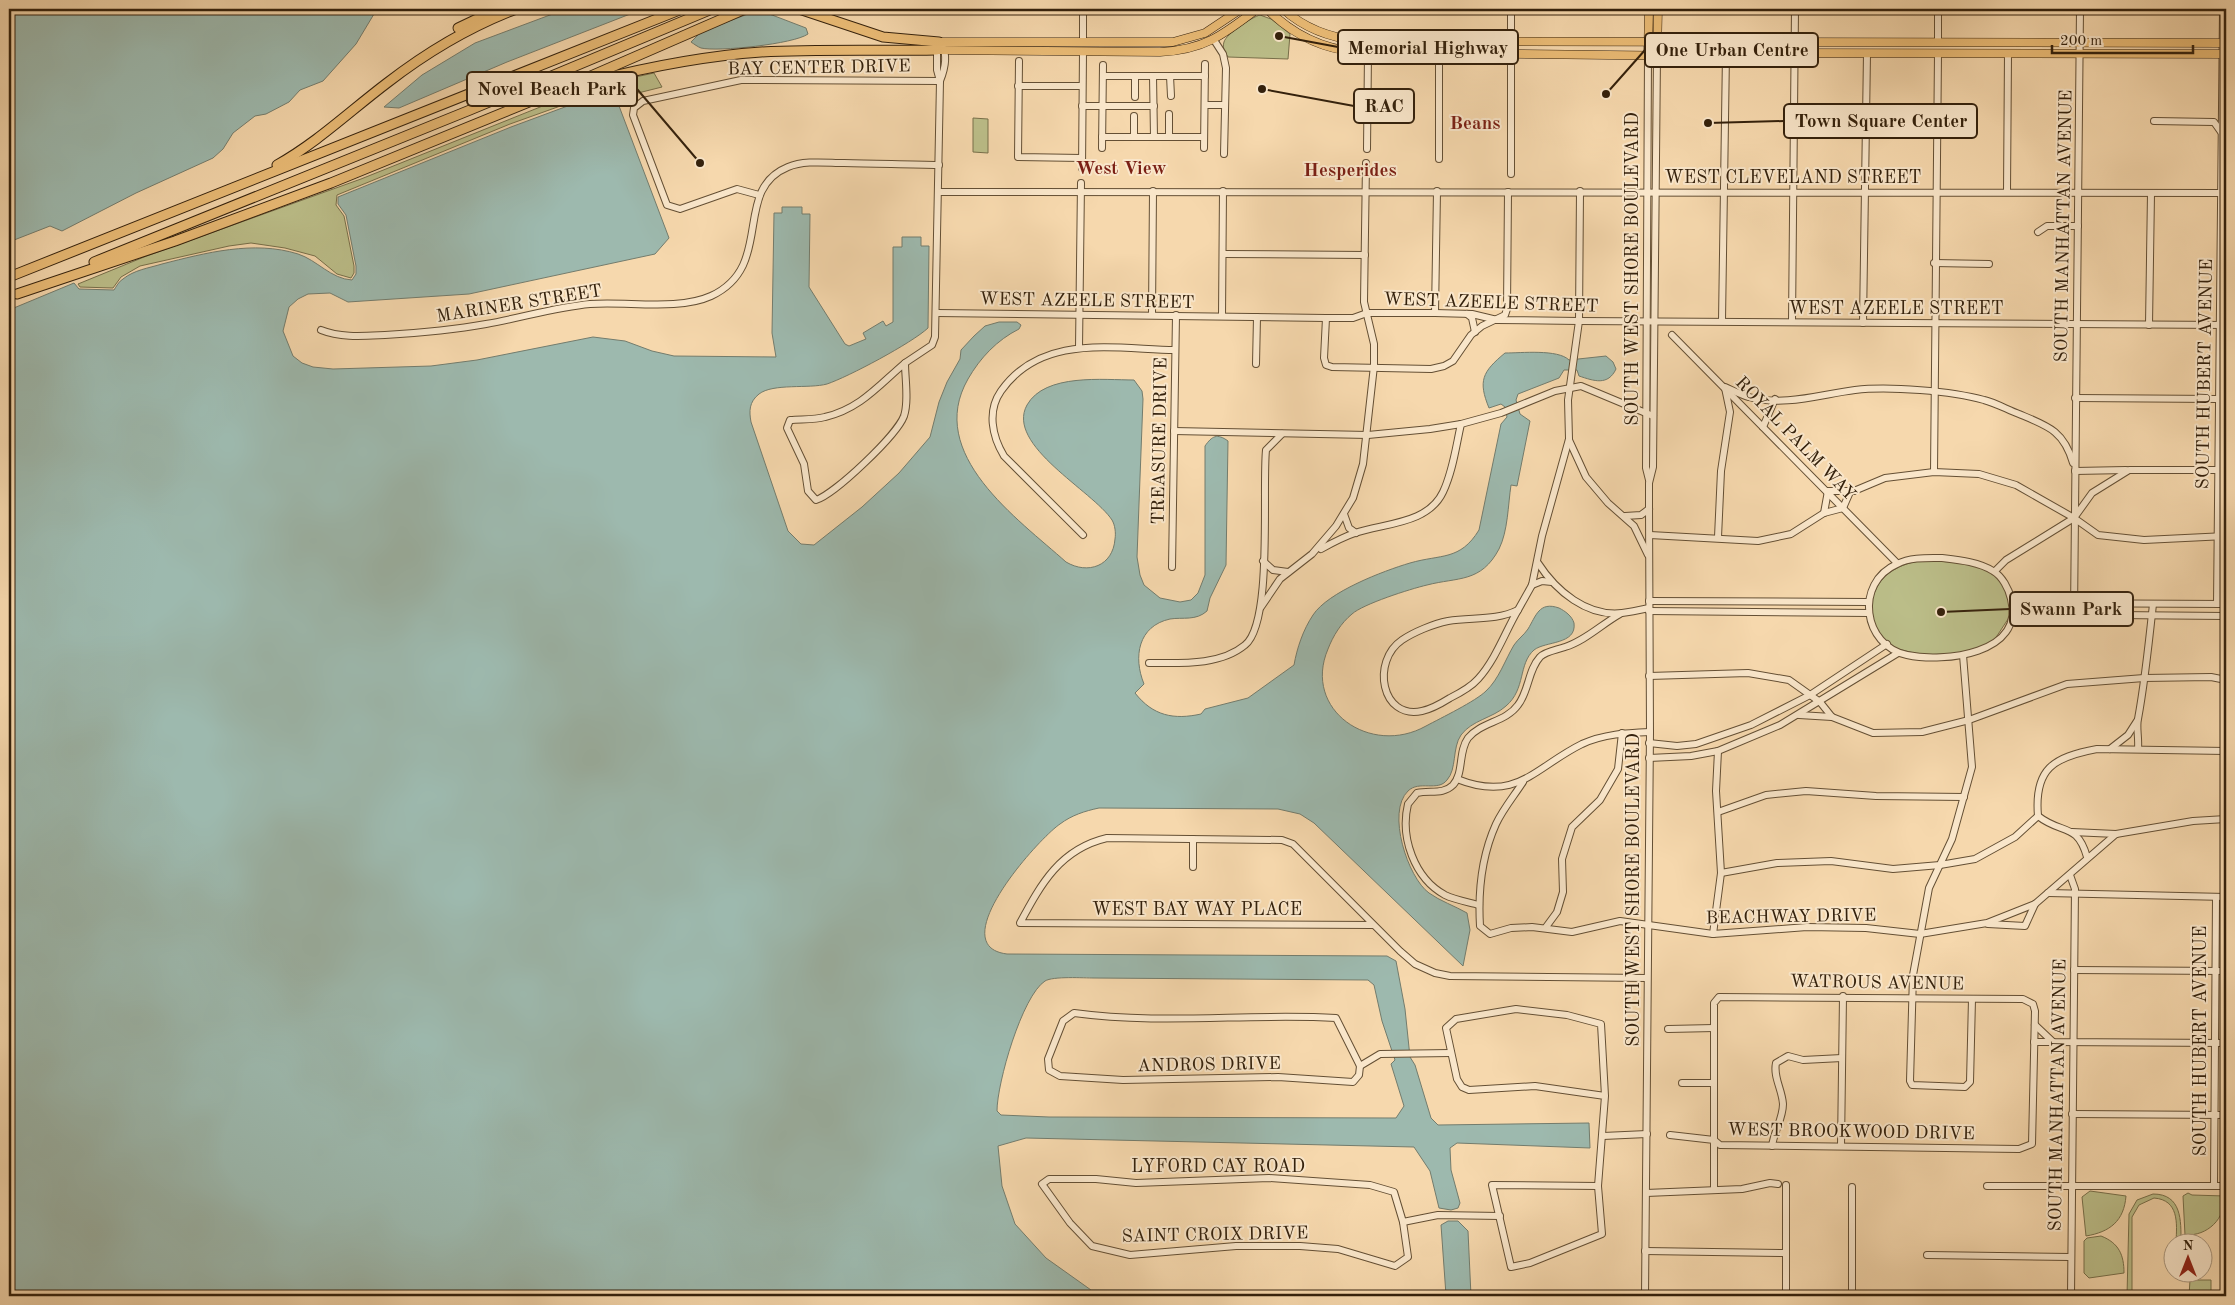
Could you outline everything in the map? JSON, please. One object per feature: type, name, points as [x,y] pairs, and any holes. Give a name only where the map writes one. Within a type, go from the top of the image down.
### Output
[{"type":"highway","points":[[231,188],[304,148],[343,120],[387,83],[408,62],[470,22],[498,9]]},
{"type":"highway","points":[[387,83],[454,38],[516,9]]},
{"type":"highway","points":[[9,277],[682,9]]},
{"type":"highway","points":[[13,296],[495,100],[712,9]]},
{"type":"highway","points":[[13,296],[175,241],[331,183],[561,90],[745,9]]},
{"type":"highway","points":[[799,9],[883,37],[940,48]]},
{"type":"highway","points":[[561,90],[645,68],[733,55],[798,51],[940,48]]},
{"type":"main road","points":[[940,48],[1083,42],[1162,43],[1184,40],[1214,29],[1241,9]]},
{"type":"main road","points":[[940,48],[1083,52],[1174,51],[1196,47],[1214,40],[1257,9]]},
{"type":"main road","points":[[1267,9],[1297,33],[1331,48],[1368,53],[1657,55],[1726,53],[2224,54]]},
{"type":"main road","points":[[1283,9],[1304,25],[1325,34],[1347,40],[1383,42],[2224,43]]},
{"type":"main road","points":[[1648,9],[1648,54]]},
{"type":"main road","points":[[1657,55],[1658,9]]},
{"type":"main road","points":[[1297,33],[1301,31],[1325,34]]},
{"type":"main road","points":[[1083,42],[1083,52]]},
{"type":"main road","points":[[1368,53],[1383,42]]},
{"type":"main road","points":[[1439,42],[1439,53]]},
{"type":"main road","points":[[1895,53],[1911,49],[1936,48],[1938,42]]},
{"type":"main road","points":[[1938,53],[1940,48],[1963,46],[1973,42]]},
{"type":"street","points":[[1083,9],[1083,42]]},
{"type":"street","points":[[1511,9],[1511,174]]},
{"type":"street","points":[[1792,322],[1796,9]]},
{"type":"street","points":[[1938,9],[1938,42]]},
{"type":"street","name":"SOUTH MANHATTAN AVENUE","points":[[2075,471],[2080,9]]},
{"type":"street","name":"SOUTH HUBERT AVENUE","points":[[2217,604],[2219,325],[2223,260],[2221,132],[2224,54],[2223,9]]},
{"type":"street","points":[[1214,40],[1223,54],[1226,68],[1224,154]]},
{"type":"street","points":[[905,363],[903,418],[870,457],[847,478],[816,500],[808,491],[804,464],[787,428],[790,420],[826,417],[856,406],[868,398],[905,363],[934,342],[939,192],[940,48]]},
{"type":"street","points":[[1082,168],[1083,52]]},
{"type":"street","points":[[1367,149],[1368,53]]},
{"type":"street","points":[[1439,53],[1439,158]]},
{"type":"street","points":[[1722,321],[1726,53]]},
{"type":"street","points":[[1863,322],[1867,53]]},
{"type":"street","points":[[1934,472],[1934,264],[1938,53]]},
{"type":"street","points":[[2007,192],[2008,53]]},
{"type":"street","name":"SOUTH WEST SHORE BOULEVARD","points":[[1644,1296],[1650,732],[1650,535],[1649,483],[1646,468],[1648,54]]},
{"type":"street","name":"SOUTH WEST SHORE BOULEVARD","points":[[1649,483],[1653,467],[1657,55]]},
{"type":"street","points":[[1018,61],[1018,157],[1082,158]]},
{"type":"street","points":[[1204,148],[1205,64]]},
{"type":"street","points":[[1102,148],[1103,65]]},
{"type":"street","points":[[1103,76],[1205,76]]},
{"type":"street","points":[[1135,76],[1135,97]]},
{"type":"street","points":[[1153,76],[1154,137]]},
{"type":"street","points":[[1170,76],[1171,96]]},
{"type":"street","name":"BAY CENTER DRIVE","points":[[759,195],[737,189],[680,209],[667,205],[633,115],[634,108],[643,101],[741,80],[940,81]]},
{"type":"street","points":[[1018,86],[1082,86]]},
{"type":"street","points":[[1205,105],[1225,106]]},
{"type":"street","points":[[1082,106],[1154,106]]},
{"type":"street","points":[[1169,114],[1169,137]]},
{"type":"street","points":[[1134,116],[1134,137]]},
{"type":"street","points":[[2154,121],[2214,122],[2226,139]]},
{"type":"street","points":[[1102,136],[1204,137]]},
{"type":"street","points":[[1149,663],[1188,663],[1229,654],[1246,645],[1254,633],[1262,607],[1275,586],[1288,572],[1312,554],[1326,540],[1344,514],[1359,481],[1368,435],[1368,415],[1374,366],[1374,344],[1364,302],[1366,163]]},
{"type":"street","name":"MARINER STREET","points":[[321,330],[333,335],[361,336],[423,332],[484,324],[588,304],[674,303],[710,296],[729,283],[747,259],[753,236],[759,195],[772,177],[788,167],[799,164],[939,165]]},
{"type":"street","points":[[1079,348],[1081,183]]},
{"type":"street","name":"WEST CLEVELAND STREET","points":[[939,192],[1081,190],[2223,193]]},
{"type":"street","points":[[1152,315],[1153,191]]},
{"type":"street","points":[[1222,316],[1223,191]]},
{"type":"street","points":[[1435,313],[1437,191]]},
{"type":"street","points":[[1326,318],[1324,358],[1326,365],[1332,367],[1374,366],[1431,369],[1454,361],[1475,332],[1497,320],[1505,314],[1507,309],[1508,192]]},
{"type":"street","points":[[1580,192],[1579,321],[1567,416],[1569,440],[1586,477],[1608,503],[1625,516],[1634,526],[1650,559]]},
{"type":"street","points":[[2149,325],[2151,193]]},
{"type":"street","points":[[2038,232],[2046,226],[2078,226]]},
{"type":"street","points":[[1223,254],[1365,255]]},
{"type":"street","points":[[1934,264],[1989,264]]},
{"type":"street","name":"WEST AZEELE STREET","points":[[936,313],[1326,318],[1353,318],[1367,313],[1435,313],[1467,314],[1497,320],[2226,325]]},
{"type":"street","points":[[1467,314],[1472,318],[1475,332]]},
{"type":"street","name":"TREASURE DRIVE","points":[[1172,567],[1176,315]]},
{"type":"street","points":[[1256,364],[1257,317]]},
{"type":"street","name":"ROYAL PALM WAY","points":[[1672,335],[1828,491],[1897,564]]},
{"type":"street","points":[[1083,535],[1010,464],[997,445],[992,421],[998,396],[1016,372],[1040,356],[1079,348],[1175,350]]},
{"type":"street","points":[[1174,431],[1368,435],[1461,424],[1501,413],[1571,387],[1580,386],[1653,416]]},
{"type":"street","points":[[1724,387],[1750,398],[1775,399],[1814,397],[1856,390],[1935,392],[1984,400],[2043,424],[2058,433],[2069,450],[2075,471],[2074,614]]},
{"type":"street","points":[[1718,537],[1721,471],[1730,412],[1724,387]]},
{"type":"street","points":[[2075,398],[2218,399]]},
{"type":"street","points":[[1763,427],[1775,399]]},
{"type":"street","points":[[1312,554],[1356,533],[1412,518],[1426,512],[1435,504],[1443,492],[1461,424]]},
{"type":"street","points":[[1262,607],[1266,450],[1282,434]]},
{"type":"street","points":[[1518,610],[1503,617],[1490,619],[1446,621],[1404,639],[1395,645],[1385,661],[1383,683],[1387,695],[1404,710],[1422,711],[1462,691],[1476,681],[1489,665],[1532,585],[1542,536],[1569,440]]},
{"type":"street","points":[[2218,470],[2226,461]]},
{"type":"street","points":[[1994,571],[2006,560],[2074,518],[2092,493],[2128,470]]},
{"type":"street","points":[[2075,471],[2226,470]]},
{"type":"street","points":[[1824,513],[1828,491],[1850,492],[1886,478],[1934,472],[1979,474],[2016,485],[2074,518],[2098,535],[2144,540],[2226,536]]},
{"type":"street","points":[[1650,535],[1718,537],[1758,541],[1773,538],[1791,534],[1824,513],[1843,508],[1850,492]]},
{"type":"street","points":[[1625,516],[1641,515],[1649,509]]},
{"type":"street","points":[[1344,514],[1349,528],[1356,533]]},
{"type":"street","points":[[1942,558],[1983,566],[1994,571],[2010,593],[2013,614],[2004,632],[1994,644],[1963,656],[1923,658],[1898,653],[1880,637],[1869,613],[1868,602],[1877,580],[1897,564],[1914,559],[1942,558]]},
{"type":"street","points":[[1263,561],[1273,570],[1288,572]]},
{"type":"street","points":[[1538,563],[1552,582],[1579,603],[1591,608],[1620,614]]},
{"type":"street","points":[[1532,585],[1542,581],[1552,582]]},
{"type":"street","points":[[1479,905],[1447,896],[1427,881],[1414,862],[1407,836],[1406,812],[1411,798],[1418,792],[1444,791],[1457,779],[1462,748],[1468,738],[1476,730],[1506,717],[1517,707],[1524,697],[1534,666],[1541,655],[1582,640],[1620,614],[1649,607],[1868,602]]},
{"type":"street","points":[[2012,603],[2226,604]]},
{"type":"street","points":[[2110,749],[2128,735],[2137,721],[2142,703],[2152,604]]},
{"type":"street","points":[[1649,607],[1869,613]]},
{"type":"street","points":[[2013,614],[2226,616]]},
{"type":"street","points":[[1649,743],[1677,746],[1696,744],[1751,725],[1810,695],[1887,644]]},
{"type":"street","points":[[1649,758],[1691,756],[1718,751],[1797,715],[1898,653]]},
{"type":"street","points":[[1963,656],[1972,768],[1952,840],[1929,888],[1920,934],[1911,997],[1910,1081],[1918,1087],[1965,1087],[1970,1082],[1972,999]]},
{"type":"street","points":[[1649,676],[1748,673],[1789,680],[1820,702],[1832,717]]},
{"type":"street","points":[[1797,715],[1832,717],[1873,733],[1922,732],[1969,720],[2067,684],[2144,678],[2211,677],[2226,680]]},
{"type":"street","points":[[2137,721],[2140,735],[2138,749]]},
{"type":"street","points":[[1457,779],[1483,786],[1523,782],[1582,744],[1599,737],[1622,733],[1650,732]]},
{"type":"street","points":[[1546,927],[1557,912],[1563,892],[1562,859],[1572,827],[1600,800],[1618,769],[1622,733]]},
{"type":"street","points":[[2226,751],[2110,749],[2078,752],[2053,762],[2044,771],[2036,794],[2038,816],[2048,824],[2072,832],[2116,834],[2193,820],[2226,819]]},
{"type":"street","points":[[1713,934],[1721,872],[1716,791],[1718,751]]},
{"type":"street","name":"BEACHWAY DRIVE","points":[[1523,782],[1497,823],[1485,855],[1479,905],[1480,926],[1490,934],[1511,928],[1546,927],[1572,932],[1620,920],[1713,934],[1836,928],[1866,928],[1920,934],[1987,924]]},
{"type":"street","points":[[1718,812],[1766,795],[1806,790],[1876,796],[1964,797]]},
{"type":"street","points":[[1721,872],[1777,863],[1831,861],[1893,869],[1940,865],[1975,859],[2015,837],[2038,816]]},
{"type":"street","points":[[2072,832],[2082,840],[2088,857]]},
{"type":"street","points":[[1987,924],[2035,904],[2116,834]]},
{"type":"street","name":"WEST BAY WAY PLACE","points":[[1193,839],[1107,838],[1090,842],[1074,851],[1043,881],[1020,923],[1373,925]]},
{"type":"street","points":[[1193,867],[1193,839],[1282,840],[1293,844],[1373,925],[1415,964],[1434,973],[1466,977],[1647,978]]},
{"type":"street","name":"SOUTH MANHATTAN AVENUE","points":[[2070,875],[2075,894],[2071,1296]]},
{"type":"street","points":[[2048,894],[2226,897]]},
{"type":"street","name":"SOUTH HUBERT AVENUE","points":[[2214,1186],[2216,897]]},
{"type":"street","points":[[1987,924],[2025,926],[2035,904]]},
{"type":"street","points":[[2074,970],[2226,971]]},
{"type":"street","name":"WATROUS AVENUE","points":[[1714,1028],[1714,1003],[1719,996],[1724,995],[2030,1000],[2034,1008],[2034,1025]]},
{"type":"street","points":[[1841,1146],[1843,996]]},
{"type":"street","points":[[1598,1186],[1492,1185],[1511,1267],[1530,1263],[1602,1234],[1598,1186],[1604,1096],[1601,1024],[1567,1015],[1516,1009],[1456,1019],[1449,1023],[1446,1028],[1457,1079],[1462,1087],[1469,1090],[1534,1086],[1604,1096]]},
{"type":"street","name":"ANDROS DRIVE","points":[[1074,1013],[1164,1020],[1285,1015],[1336,1018],[1360,1066],[1359,1075],[1353,1082],[1278,1077],[1123,1080],[1060,1076],[1049,1070],[1048,1059],[1064,1021],[1074,1013]]},
{"type":"street","points":[[2034,1025],[2052,1042]]},
{"type":"street","points":[[2034,1025],[2034,1042],[2226,1043]]},
{"type":"street","points":[[1668,1029],[1714,1028],[1714,1190]]},
{"type":"street","name":"WEST BROOKWOOD DRIVE","points":[[1670,1135],[1714,1140],[1720,1144],[2019,1149],[2032,1144],[2034,1042]]},
{"type":"street","points":[[1360,1066],[1380,1054],[1451,1053]]},
{"type":"street","points":[[1772,1146],[1783,1106],[1782,1090],[1774,1071],[1776,1062],[1788,1056],[1803,1060],[1842,1058]]},
{"type":"street","points":[[1682,1083],[1714,1083]]},
{"type":"street","points":[[2072,1114],[2226,1114]]},
{"type":"street","points":[[1602,1136],[1647,1134]]},
{"type":"street","name":"LYFORD CAY ROAD","points":[[1042,1184],[1049,1179],[1136,1183],[1269,1178],[1370,1185],[1394,1192],[1403,1222]]},
{"type":"street","points":[[1646,1193],[1742,1189],[1770,1183],[1778,1184]]},
{"type":"street","name":"SAINT CROIX DRIVE","points":[[1042,1184],[1070,1223],[1092,1246],[1130,1254],[1236,1246],[1300,1246],[1338,1249],[1395,1266],[1408,1257],[1403,1222]]},
{"type":"street","points":[[1786,1185],[1786,1296]]},
{"type":"street","points":[[1987,1186],[2226,1186]]},
{"type":"street","points":[[1852,1187],[1852,1296]]},
{"type":"street","points":[[1403,1222],[1438,1216],[1500,1216]]},
{"type":"street","points":[[1645,1251],[1786,1253]]},
{"type":"street","points":[[1927,1254],[2070,1257]]},
{"type":"green space","points":[[1260,15],[1271,19],[1290,34],[1288,59],[1228,57],[1223,46],[1229,35],[1240,26]]},
{"type":"green space","points":[[654,73],[662,87],[630,95],[632,92],[628,85],[608,89],[510,124],[337,195],[336,205],[344,216],[354,266],[354,273],[351,278],[337,274],[315,256],[285,248],[251,243],[229,246],[140,266],[121,277],[113,288],[80,287],[78,284],[144,257],[361,179],[575,93],[603,84]]},
{"type":"green space","points":[[973,118],[988,119],[988,153],[973,152]]},
{"type":"green space","points":[[1919,561],[1948,562],[1982,567],[1997,576],[2006,590],[2010,616],[1993,642],[1963,653],[1922,655],[1890,647],[1873,620],[1872,608],[1876,588],[1889,573]]},
{"type":"green space","points":[[2090,1191],[2126,1196],[2125,1205],[2119,1219],[2114,1224],[2102,1232],[2086,1236],[2082,1197]]},
{"type":"green space","points":[[2188,1193],[2192,1195],[2225,1196],[2222,1212],[2214,1224],[2203,1232],[2185,1232],[2183,1196]]},
{"type":"green space","points":[[2153,1194],[2163,1195],[2170,1199],[2178,1210],[2181,1232],[2176,1232],[2175,1214],[2168,1203],[2154,1198],[2139,1205],[2132,1217],[2132,1296],[2127,1296],[2129,1214],[2137,1200]]},
{"type":"green space","points":[[2101,1236],[2112,1242],[2119,1250],[2123,1261],[2124,1273],[2089,1278],[2084,1273],[2084,1241],[2087,1238]]},
{"type":"green space","points":[[2190,1282],[2211,1282],[2211,1296],[2189,1296]]},
{"type":"shaded area","points":[[9,9],[377,9],[356,44],[323,81],[300,90],[289,102],[266,114],[255,116],[233,133],[223,149],[213,158],[136,193],[62,231],[50,226],[9,242]]},
{"type":"shaded area","points":[[566,9],[643,9],[507,62],[399,108],[384,107],[422,75],[475,43]]},
{"type":"shaded area","points":[[759,10],[806,28],[808,34],[788,41],[739,48],[701,48],[691,42],[702,31]]},
{"type":"shaded area","points":[[628,87],[630,92],[616,98],[669,238],[655,254],[469,294],[348,302],[330,293],[308,294],[298,299],[289,307],[283,331],[293,356],[302,363],[313,367],[333,369],[431,366],[477,360],[593,337],[625,341],[652,351],[674,356],[776,357],[772,333],[774,213],[782,213],[782,207],[802,207],[802,214],[810,214],[809,287],[845,344],[849,346],[866,339],[863,333],[883,321],[886,326],[893,322],[893,247],[902,247],[902,237],[921,237],[921,246],[929,246],[928,328],[895,350],[837,380],[819,385],[773,388],[759,394],[752,403],[750,410],[751,422],[788,531],[801,544],[814,545],[862,507],[899,473],[930,437],[939,402],[947,382],[960,359],[961,350],[985,326],[999,322],[1017,322],[1021,325],[1019,329],[1003,338],[990,350],[968,379],[958,407],[958,433],[967,459],[983,482],[1024,526],[1066,562],[1074,566],[1091,568],[1104,562],[1110,556],[1113,548],[1115,529],[1112,520],[1102,508],[1054,467],[1028,436],[1024,420],[1027,405],[1036,395],[1047,388],[1061,383],[1092,379],[1134,380],[1142,391],[1137,557],[1144,585],[1160,598],[1180,602],[1191,600],[1198,593],[1205,575],[1205,446],[1210,440],[1218,436],[1228,441],[1226,565],[1210,598],[1207,611],[1194,617],[1170,619],[1159,623],[1151,628],[1141,644],[1139,663],[1144,684],[1135,693],[1149,707],[1165,714],[1191,716],[1201,714],[1205,709],[1248,698],[1294,665],[1301,639],[1309,621],[1320,606],[1331,598],[1357,583],[1386,571],[1421,560],[1457,552],[1472,540],[1479,530],[1501,424],[1507,417],[1505,407],[1501,404],[1489,408],[1484,391],[1484,378],[1491,366],[1505,353],[1548,353],[1557,354],[1569,360],[1606,356],[1613,362],[1616,369],[1605,380],[1600,381],[1579,376],[1577,370],[1564,370],[1559,378],[1518,394],[1516,400],[1520,414],[1530,421],[1517,486],[1511,485],[1502,542],[1485,568],[1468,577],[1410,590],[1376,601],[1358,610],[1344,621],[1335,635],[1328,649],[1322,671],[1325,691],[1333,708],[1347,722],[1364,731],[1384,736],[1405,734],[1449,714],[1475,700],[1486,691],[1498,675],[1514,645],[1543,608],[1552,606],[1559,608],[1573,620],[1574,630],[1571,635],[1566,639],[1539,647],[1529,656],[1517,692],[1506,706],[1477,722],[1461,735],[1456,746],[1452,770],[1447,780],[1439,785],[1412,788],[1402,801],[1399,814],[1399,829],[1407,860],[1414,874],[1429,893],[1467,913],[1470,930],[1463,966],[1314,823],[1300,814],[1278,809],[1099,808],[1074,816],[1060,824],[1049,834],[1016,870],[989,913],[985,932],[990,947],[1007,954],[1387,956],[1396,961],[1405,1009],[1410,1057],[1415,1065],[1431,1118],[1438,1125],[1589,1123],[1590,1148],[1457,1143],[1450,1148],[1451,1170],[1460,1203],[1458,1208],[1451,1210],[1439,1208],[1430,1171],[1414,1147],[1026,1138],[998,1146],[1002,1186],[1015,1224],[1046,1258],[1091,1290],[1361,1291],[1366,1296],[9,1296],[9,310],[74,283],[79,289],[114,290],[122,280],[137,271],[212,252],[247,248],[281,250],[298,254],[312,260],[337,276],[352,280],[356,274],[356,266],[346,215],[338,204],[338,197],[511,127],[608,91]],"holes":[[[1049,979],[1368,980],[1374,985],[1382,1021],[1395,1060],[1391,1064],[1404,1106],[1396,1118],[1049,1117],[1001,1115],[997,1111],[1001,1081],[1012,1041],[1036,990]]]},
{"type":"shaded area","points":[[1448,1221],[1458,1221],[1468,1231],[1471,1296],[1444,1296],[1446,1295],[1441,1225]]},
{"type":"place","name":"Memorial Highway","points":[[1279,36]]},
{"type":"place","name":"RAC","points":[[1262,89]]},
{"type":"place","name":"One Urban Centre","points":[[1606,94]]},
{"type":"place","name":"Town Square Center","points":[[1708,123]]},
{"type":"place","name":"Novel Beach Park","points":[[700,163]]},
{"type":"place","name":"Swann Park","points":[[1941,612]]},
{"type":"district","name":"Beans","points":[[1475,122]]},
{"type":"district","name":"West View","points":[[1121,167]]},
{"type":"district","name":"Hesperides","points":[[1350,169]]}]
